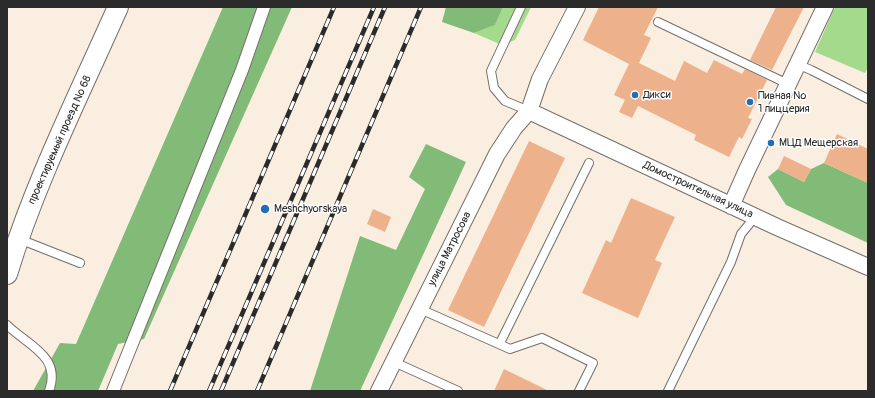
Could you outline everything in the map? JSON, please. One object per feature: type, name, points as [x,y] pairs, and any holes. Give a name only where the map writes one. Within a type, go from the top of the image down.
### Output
[{"type":"street","name":"проектируемый проезд № 68","points":[[7,274],[18,239],[44,172],[118,7]]},
{"type":"street","points":[[113,391],[242,70],[264,7]]},
{"type":"street","name":"улица Матросова","points":[[379,391],[497,154],[514,128],[528,111],[540,79],[577,7]]},
{"type":"street","points":[[731,206],[825,7]]},
{"type":"street","name":"Домостроительная улица","points":[[528,111],[755,217],[868,266]]},
{"type":"lane","points":[[521,7],[491,71],[494,88],[505,101],[528,111]]},
{"type":"lane","points":[[658,22],[788,84]]},
{"type":"lane","points":[[797,64],[868,99]]},
{"type":"lane","points":[[500,343],[589,164]]},
{"type":"lane","points":[[668,391],[731,262],[741,234],[755,217]]},
{"type":"lane","points":[[18,239],[80,263]]},
{"type":"lane","points":[[420,309],[500,343],[510,349],[542,338],[593,363],[579,391]]},
{"type":"lane","points":[[7,325],[14,332],[39,350],[50,364],[52,382],[49,391]]},
{"type":"lane","points":[[394,362],[458,391]]},
{"type":"green space","points":[[223,7],[292,7],[144,339],[118,344],[98,391],[33,391],[60,343],[76,344]]},
{"type":"green space","points":[[446,7],[503,7],[495,25],[474,33],[442,22]]},
{"type":"green space","points":[[503,7],[531,7],[515,40],[502,45],[474,33],[495,25]]},
{"type":"green space","points":[[835,7],[868,7],[868,67],[865,73],[815,52]]},
{"type":"green space","points":[[426,144],[466,162],[360,391],[310,391],[360,236],[396,250],[425,189],[409,177]]},
{"type":"green space","points":[[824,163],[868,183],[868,243],[786,205],[768,177],[778,169],[804,182],[811,169]]},
{"type":"building","points":[[599,7],[658,7],[644,35],[651,38],[639,63],[675,81],[684,61],[707,73],[714,60],[742,74],[745,69],[767,80],[748,118],[752,119],[742,139],[739,137],[729,157],[694,140],[696,135],[638,106],[632,118],[619,112],[625,100],[614,95],[629,64],[583,40]]},
{"type":"building","points":[[776,7],[804,7],[772,70],[750,60]]},
{"type":"building","points":[[837,134],[868,149],[868,183],[824,163]]},
{"type":"building","points":[[529,141],[565,158],[484,327],[448,310]]},
{"type":"building","points":[[784,156],[811,169],[804,182],[778,169]]},
{"type":"building","points":[[631,198],[675,217],[655,260],[662,263],[638,318],[582,293],[606,240],[611,243]]},
{"type":"building","points":[[373,209],[391,217],[385,232],[367,224]]},
{"type":"building","points":[[504,369],[549,391],[494,391]]},
{"type":"railway","points":[[170,391],[334,7]]},
{"type":"railway","points":[[209,391],[374,7]]},
{"type":"railway","points":[[221,391],[385,7]]},
{"type":"railway","points":[[257,391],[421,7]]},
{"type":"place","name":"Дикси","points":[[635,95]]},
{"type":"place","name":"Пивная № 1 пиццерия","points":[[750,102]]},
{"type":"place","name":"МЦД Мещерская","points":[[771,143]]},
{"type":"place","name":"Meshchyorskaya","points":[[265,209]]}]
